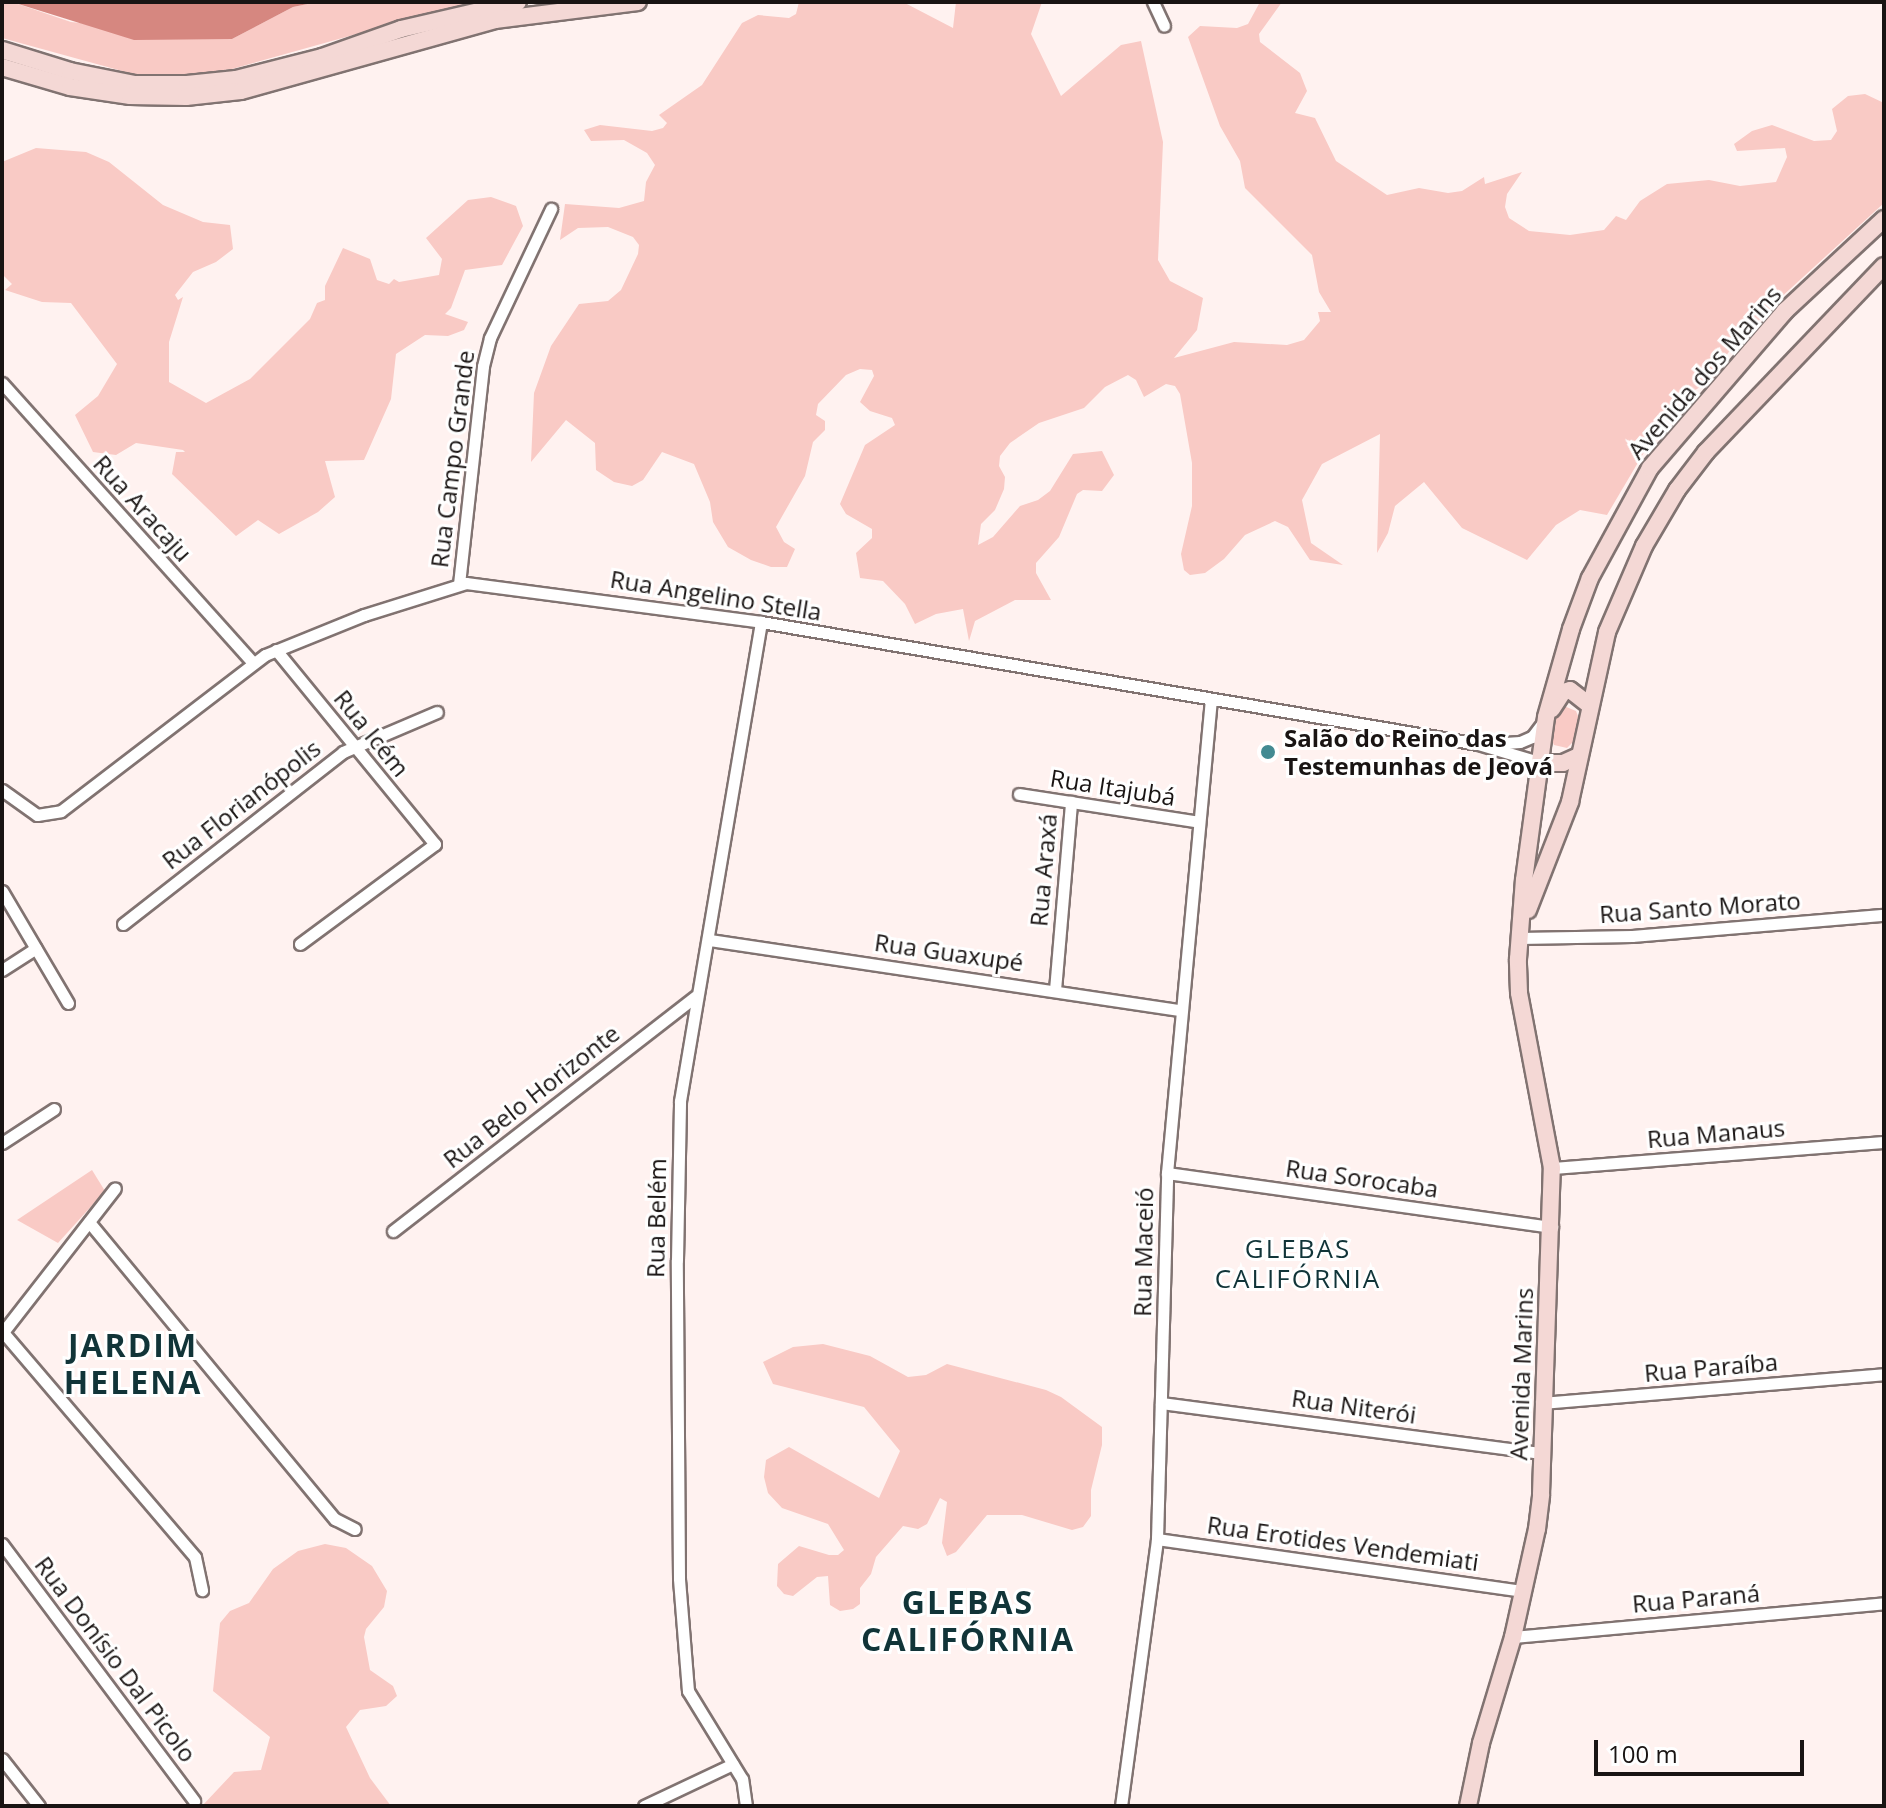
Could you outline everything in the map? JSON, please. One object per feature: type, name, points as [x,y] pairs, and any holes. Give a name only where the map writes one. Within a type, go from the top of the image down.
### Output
[{"type":"street","points":[[2,50],[70,71],[134,84],[187,84],[236,79],[322,57],[401,29],[518,2]]},
{"type":"street","points":[[2,67],[70,87],[130,96],[186,97],[241,91],[495,20],[638,2]]},
{"type":"street","points":[[1153,2],[1164,26]]},
{"type":"street","name":"Rua Campo Grande","points":[[459,584],[483,366],[490,338],[551,209]]},
{"type":"street","name":"Avenida dos Marins","points":[[1519,938],[1546,717],[1571,629],[1590,578],[1650,468],[1785,311],[1884,219]]},
{"type":"street","points":[[1519,938],[1570,802],[1588,704],[1607,632],[1644,546],[1677,490],[1706,452],[1884,266]]},
{"type":"street","name":"Rua Aracaju","points":[[2,383],[252,662]]},
{"type":"street","name":"Rua Angelino Stella","points":[[6,802],[37,815],[61,811],[252,662],[276,650],[459,584],[482,583],[761,622],[1478,744]]},
{"type":"street","name":"Rua Belém","points":[[746,1806],[742,1779],[688,1691],[679,1578],[677,1260],[680,1101],[696,996],[710,940],[761,622]]},
{"type":"street","name":"Rua Icém","points":[[276,650],[435,844],[300,944]]},
{"type":"street","points":[[1478,744],[1520,742],[1532,737],[1563,692],[1570,690],[1588,704]]},
{"type":"street","name":"Rua Maceió","points":[[1121,1806],[1157,1539],[1167,1173],[1211,699]]},
{"type":"street","name":"Rua Florianópolis","points":[[123,924],[343,752],[437,712]]},
{"type":"street","points":[[1478,744],[1542,763],[1563,763],[1579,756]]},
{"type":"street","points":[[2,790],[6,802]]},
{"type":"street","name":"Rua Itajubá","points":[[1019,794],[1199,822]]},
{"type":"street","name":"Rua Araxá","points":[[1055,990],[1071,802]]},
{"type":"street","points":[[2,891],[68,1003]]},
{"type":"street","name":"Rua Santo Morato","points":[[1519,938],[1632,936],[1884,915]]},
{"type":"street","name":"Avenida Marins","points":[[1468,1806],[1481,1743],[1513,1637],[1537,1529],[1542,1453],[1541,1403],[1552,1227],[1552,1168],[1519,993],[1519,938]]},
{"type":"street","name":"Rua Guaxupé","points":[[710,940],[1181,1010]]},
{"type":"street","points":[[2,970],[36,948]]},
{"type":"street","name":"Rua Belo Horizonte","points":[[393,1231],[696,996]]},
{"type":"street","points":[[2,1143],[54,1109]]},
{"type":"street","name":"Rua Manaus","points":[[1552,1168],[1884,1142]]},
{"type":"street","name":"Rua Sorocaba","points":[[1167,1173],[1552,1227]]},
{"type":"street","points":[[115,1188],[3,1332],[195,1557],[202,1590]]},
{"type":"street","points":[[89,1222],[335,1519],[355,1529]]},
{"type":"street","name":"Rua Paraíba","points":[[1541,1403],[1884,1374]]},
{"type":"street","name":"Rua Niterói","points":[[1161,1403],[1542,1453]]},
{"type":"street","name":"Rua Erotides Vendemiati","points":[[1157,1539],[1523,1591]]},
{"type":"street","name":"Rua Donísio Dal Picolo","points":[[3,1550],[194,1801]]},
{"type":"street","name":"Rua Paraná","points":[[1513,1637],[1884,1603]]},
{"type":"street","points":[[2,1759],[39,1806]]},
{"type":"street","points":[[644,1806],[733,1764]]},
{"type":"shaded area","points":[[2,2],[12,2],[71,22],[232,39],[293,7],[316,2],[471,2],[232,69],[184,75],[133,74],[2,38]]},
{"type":"shaded area","points":[[12,2],[317,2],[293,7],[232,39],[134,40]]},
{"type":"shaded area","points":[[799,2],[903,2],[953,28],[956,2],[1042,2],[1031,34],[1061,96],[1121,45],[1141,41],[1163,142],[1158,260],[1170,281],[1203,298],[1197,330],[1174,358],[1234,342],[1287,345],[1304,340],[1320,321],[1318,312],[1331,312],[1319,292],[1312,255],[1245,188],[1240,161],[1220,126],[1188,37],[1200,26],[1237,28],[1248,24],[1260,2],[1282,2],[1259,34],[1260,42],[1300,73],[1307,91],[1295,113],[1315,118],[1336,161],[1387,195],[1419,188],[1448,193],[1462,191],[1484,177],[1485,184],[1522,172],[1507,194],[1505,207],[1509,218],[1529,231],[1570,235],[1604,230],[1616,216],[1626,220],[1640,201],[1667,184],[1709,180],[1740,186],[1776,182],[1787,157],[1785,148],[1737,151],[1734,144],[1752,131],[1772,125],[1814,141],[1831,140],[1837,131],[1832,109],[1848,96],[1865,94],[1884,103],[1884,203],[1778,300],[1728,353],[1714,378],[1672,405],[1607,515],[1580,510],[1556,525],[1527,560],[1462,528],[1424,482],[1395,506],[1388,533],[1377,553],[1380,434],[1322,464],[1302,500],[1311,543],[1343,565],[1310,560],[1288,527],[1275,521],[1245,535],[1224,559],[1205,573],[1190,575],[1184,570],[1181,554],[1192,506],[1192,463],[1180,394],[1175,386],[1166,384],[1144,397],[1136,380],[1128,375],[1105,387],[1084,408],[1039,423],[1010,443],[1000,456],[999,466],[1005,477],[1004,489],[995,510],[981,524],[978,545],[993,537],[1020,506],[1038,500],[1050,491],[1073,454],[1102,451],[1114,475],[1102,491],[1083,490],[1077,494],[1059,537],[1036,563],[1036,573],[1051,600],[1015,600],[975,621],[969,641],[963,609],[936,614],[915,624],[905,604],[883,581],[860,578],[856,553],[872,538],[872,529],[846,514],[840,504],[865,445],[895,425],[892,418],[870,411],[860,402],[874,376],[872,370],[860,369],[846,375],[818,404],[816,415],[825,421],[825,430],[813,442],[805,476],[776,527],[784,542],[795,549],[787,567],[771,567],[728,547],[713,522],[710,502],[694,464],[662,452],[643,480],[632,486],[614,482],[596,470],[595,443],[566,420],[531,462],[534,393],[551,346],[579,304],[608,301],[621,290],[638,254],[639,245],[633,237],[608,227],[578,228],[560,240],[565,204],[619,208],[644,201],[646,182],[655,165],[647,153],[624,140],[591,141],[584,130],[600,125],[652,131],[663,128],[667,123],[659,115],[702,85],[742,23],[758,15],[789,18],[796,14]]},
{"type":"shaded area","points":[[36,148],[86,152],[109,162],[163,205],[203,222],[230,225],[233,249],[216,262],[193,272],[175,295],[178,300],[183,297],[169,342],[169,382],[206,403],[250,379],[310,319],[317,303],[325,300],[325,286],[343,248],[370,259],[377,280],[389,284],[394,279],[399,282],[439,275],[442,259],[426,238],[468,200],[491,197],[516,206],[523,226],[502,265],[465,270],[451,308],[445,314],[468,322],[464,330],[448,336],[425,335],[396,354],[391,399],[364,460],[325,461],[335,497],[318,512],[279,534],[258,520],[236,536],[172,474],[176,452],[185,452],[183,450],[136,443],[116,455],[93,452],[75,415],[98,396],[117,364],[71,303],[42,302],[5,290],[12,284],[2,274],[2,162]]},
{"type":"shaded area","points":[[1564,706],[1576,711],[1579,719],[1576,739],[1567,748],[1554,745],[1551,738],[1552,723]]},
{"type":"shaded area","points":[[92,1170],[105,1191],[58,1243],[17,1220]]},
{"type":"shaded area","points":[[823,1344],[870,1356],[908,1377],[926,1375],[947,1364],[1046,1390],[1061,1397],[1102,1427],[1102,1445],[1091,1490],[1091,1516],[1083,1527],[1072,1530],[1022,1515],[987,1515],[956,1552],[947,1556],[942,1543],[947,1502],[940,1498],[927,1524],[918,1529],[903,1526],[876,1557],[871,1574],[860,1588],[860,1604],[853,1609],[840,1611],[830,1605],[828,1576],[817,1577],[793,1596],[784,1594],[777,1586],[778,1564],[799,1546],[829,1555],[838,1555],[844,1550],[828,1524],[782,1508],[768,1493],[764,1477],[766,1460],[789,1447],[879,1498],[900,1451],[864,1407],[773,1384],[763,1362],[793,1347]]},
{"type":"shaded area","points":[[325,1544],[346,1548],[372,1566],[387,1591],[384,1607],[366,1629],[364,1637],[370,1670],[393,1686],[397,1696],[386,1706],[360,1710],[346,1727],[370,1778],[391,1806],[202,1806],[234,1772],[261,1770],[270,1737],[213,1691],[220,1623],[230,1611],[249,1603],[273,1569],[298,1551]]},
{"type":"place","name":"Salão do Reino das Testemunhas de Jeová","points":[[1268,752]]},
{"type":"district","name":"GLEBAS CALIFÓRNIA","points":[[1298,1264]]},
{"type":"district","name":"JARDIM HELENA","points":[[133,1364]]},
{"type":"district","name":"GLEBAS CALIFÓRNIA","points":[[968,1622]]}]
